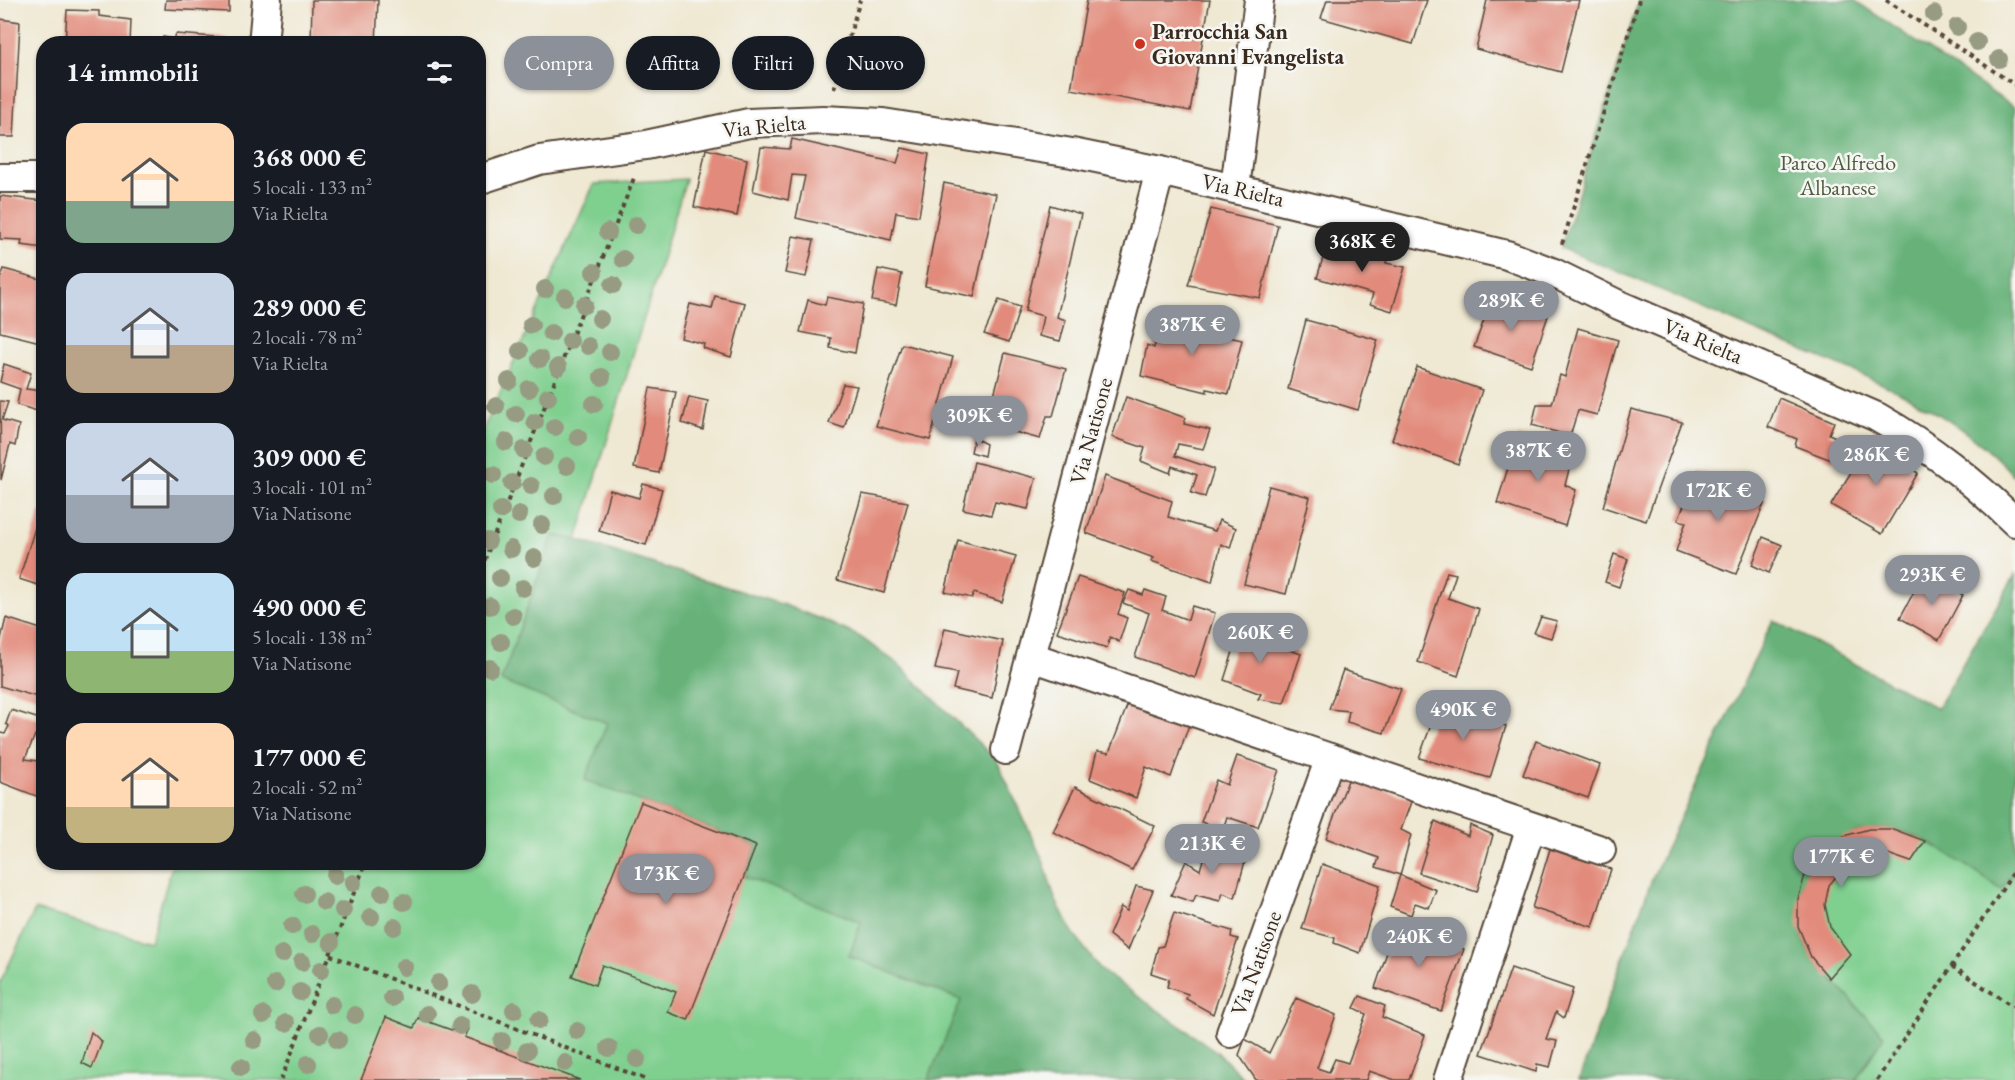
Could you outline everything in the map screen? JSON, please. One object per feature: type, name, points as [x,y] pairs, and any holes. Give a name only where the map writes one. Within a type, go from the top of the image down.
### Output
[{"type":"street","points":[[264,36],[267,0]]},
{"type":"street","points":[[1235,188],[1259,0]]},
{"type":"street","name":"Via Rielta","points":[[486,177],[539,160],[646,145],[749,123],[823,120],[883,123],[1072,153],[1160,171],[1507,255],[1554,273],[1619,305],[1877,417],[1952,465],[2015,522]]},
{"type":"street","name":"Via Natisone","points":[[1006,750],[1160,171]]},
{"type":"street","points":[[0,178],[36,178]]},
{"type":"street","points":[[1032,657],[1601,850]]},
{"type":"street","name":"Via Natisone","points":[[1231,1033],[1330,758]]},
{"type":"street","points":[[1448,1080],[1531,827]]},
{"type":"path","points":[[823,120],[829,109],[860,0]]},
{"type":"path","points":[[1554,273],[1639,0]]},
{"type":"path","points":[[1886,0],[2015,85]]},
{"type":"path","points":[[486,557],[622,211]]},
{"type":"path","points":[[281,1080],[363,870]]},
{"type":"path","points":[[1877,1080],[2015,870]]},
{"type":"path","points":[[330,955],[647,1080]]},
{"type":"path","points":[[1952,966],[2015,1008]]},
{"type":"green space","name":"Parco Alfredo Albanese","points":[[1639,0],[1854,0],[2015,108],[2015,477],[1990,451],[1961,429],[1900,393],[1561,248]]},
{"type":"green space","points":[[686,179],[577,540],[784,605],[860,637],[898,664],[997,761],[1043,861],[1055,899],[1073,934],[1102,971],[1217,1052],[1245,1080],[0,1080],[0,983],[35,910],[150,941],[171,870],[486,870],[486,423],[594,184]]},
{"type":"green space","points":[[553,535],[577,540],[784,605],[860,637],[898,664],[997,761],[1044,863],[1055,899],[1075,936],[1102,971],[1217,1052],[1245,1080],[928,1080],[961,1000],[849,956],[861,922],[745,877],[756,846],[585,780],[607,723],[501,681]]},
{"type":"green space","points":[[2015,575],[2015,1080],[1579,1080],[1652,879],[1773,620],[1937,708]]},
{"type":"green space","points":[[2015,575],[2015,870],[2002,890],[1933,845],[1917,837],[1890,829],[1865,830],[1843,838],[1825,850],[1811,867],[1802,887],[1798,910],[1801,933],[1811,956],[1884,1036],[1856,1080],[1579,1080],[1652,879],[1773,620],[1937,708]]},
{"type":"building","points":[[166,0],[229,0],[229,12],[165,9]]},
{"type":"building","points":[[312,0],[378,0],[376,36],[311,36]]},
{"type":"building","name":"Parrocchia San Giovanni Evangelista","points":[[1087,0],[1210,0],[1190,111],[1071,89]]},
{"type":"building","points":[[1327,0],[1427,0],[1413,44],[1321,18]]},
{"type":"building","points":[[1487,0],[1579,0],[1561,72],[1476,49]]},
{"type":"building","points":[[67,10],[99,11],[99,16],[131,20],[130,36],[65,36]]},
{"type":"building","points":[[0,19],[20,22],[14,137],[0,137]]},
{"type":"building","points":[[176,34],[202,36],[175,36]]},
{"type":"building","points":[[792,139],[897,163],[902,148],[929,154],[919,216],[896,212],[891,240],[796,218],[805,176],[792,175],[788,200],[753,191],[761,147],[790,149]]},
{"type":"building","points":[[706,149],[747,159],[737,216],[694,207]]},
{"type":"building","points":[[944,183],[996,194],[974,297],[925,286]]},
{"type":"building","points":[[0,196],[36,200],[36,247],[21,245],[22,240],[0,239]]},
{"type":"building","points":[[1050,205],[1081,214],[1057,317],[1066,320],[1060,341],[1039,336],[1043,316],[1025,311]]},
{"type":"building","points":[[1211,209],[1278,225],[1260,298],[1188,285]]},
{"type":"building","points":[[793,236],[814,240],[806,277],[785,273]]},
{"type":"building","points":[[1328,241],[1387,257],[1386,263],[1405,267],[1392,311],[1370,304],[1373,294],[1317,278]]},
{"type":"building","points":[[4,269],[36,278],[36,341],[0,332],[0,279]]},
{"type":"building","points":[[878,269],[902,274],[896,305],[872,301]]},
{"type":"building","points":[[715,296],[745,303],[731,357],[703,348],[704,344],[681,338],[690,304],[712,309]]},
{"type":"building","points":[[827,297],[863,304],[855,353],[830,348],[831,338],[800,332],[808,300],[825,305]]},
{"type":"building","points":[[1492,298],[1548,316],[1531,366],[1474,347]]},
{"type":"building","points":[[999,300],[1020,307],[1009,342],[984,334]]},
{"type":"building","points":[[1164,314],[1221,330],[1220,335],[1242,340],[1229,394],[1207,389],[1207,392],[1141,376],[1147,345],[1154,348]]},
{"type":"building","points":[[1306,320],[1378,340],[1358,410],[1288,389]]},
{"type":"building","points":[[1578,328],[1618,340],[1597,415],[1578,410],[1570,436],[1532,425],[1537,404],[1552,404],[1560,375],[1565,377]]},
{"type":"building","points":[[902,344],[953,357],[930,440],[876,426]]},
{"type":"building","points":[[1005,353],[1066,369],[1053,416],[1047,416],[1040,439],[1007,430],[1007,425],[988,418]]},
{"type":"building","points":[[4,364],[31,373],[26,389],[36,390],[36,411],[17,405],[20,389],[0,382]]},
{"type":"building","points":[[1417,367],[1482,390],[1458,464],[1392,440]]},
{"type":"building","points":[[843,384],[857,386],[844,428],[829,423]]},
{"type":"building","points":[[650,388],[676,392],[659,473],[634,468]]},
{"type":"building","points":[[689,397],[708,401],[703,430],[682,423]]},
{"type":"building","points":[[1126,397],[1186,418],[1184,424],[1210,430],[1203,449],[1178,444],[1175,456],[1214,469],[1205,497],[1191,493],[1197,475],[1172,466],[1170,473],[1141,461],[1145,448],[1112,437]]},
{"type":"building","points":[[1779,398],[1834,422],[1829,434],[1842,440],[1834,461],[1795,446],[1797,439],[1768,427]]},
{"type":"building","points":[[0,401],[8,402],[2,420],[19,425],[15,446],[10,444],[1,480]]},
{"type":"building","points":[[1631,409],[1682,422],[1646,521],[1603,507]]},
{"type":"building","points":[[1518,436],[1573,454],[1565,485],[1576,490],[1565,526],[1497,503]]},
{"type":"building","points":[[1873,436],[1905,453],[1899,461],[1918,473],[1882,534],[1831,505]]},
{"type":"building","points":[[974,438],[986,444],[984,456],[971,452]]},
{"type":"building","points":[[974,462],[1036,478],[1028,509],[995,502],[991,515],[963,509]]},
{"type":"building","points":[[1698,470],[1766,499],[1736,574],[1676,551],[1686,522],[1678,520]]},
{"type":"building","points":[[1105,476],[1172,501],[1168,517],[1215,531],[1219,520],[1236,528],[1230,548],[1221,544],[1212,582],[1151,561],[1154,558],[1086,533]]},
{"type":"building","points":[[643,484],[662,489],[646,545],[599,531],[610,490],[639,498]]},
{"type":"building","points":[[1269,486],[1310,497],[1286,594],[1244,584]]},
{"type":"building","points":[[862,494],[908,502],[884,593],[837,580]]},
{"type":"building","points":[[36,525],[36,584],[19,579]]},
{"type":"building","points":[[1763,537],[1782,545],[1769,573],[1752,565]]},
{"type":"building","points":[[958,540],[1016,556],[1002,602],[974,593],[972,598],[945,592]]},
{"type":"building","points":[[1614,554],[1628,559],[1619,587],[1605,582]]},
{"type":"building","points":[[1447,572],[1456,574],[1448,598],[1479,609],[1458,676],[1418,662]]},
{"type":"building","points":[[1924,573],[1963,595],[1939,640],[1900,618]]},
{"type":"building","points":[[1078,577],[1125,593],[1118,614],[1127,618],[1119,642],[1110,637],[1107,648],[1057,632]]},
{"type":"building","points":[[1129,590],[1143,595],[1145,590],[1166,597],[1162,610],[1188,620],[1192,606],[1215,613],[1195,678],[1135,657],[1149,613],[1123,603]]},
{"type":"building","points":[[1541,617],[1557,621],[1551,638],[1534,633]]},
{"type":"building","points":[[6,618],[36,627],[36,697],[0,686],[0,643]]},
{"type":"building","points":[[1231,618],[1257,625],[1253,637],[1301,654],[1284,703],[1258,699],[1261,694],[1224,680],[1239,633],[1225,630]]},
{"type":"building","points":[[945,628],[1003,641],[992,698],[953,689],[957,673],[935,669]]},
{"type":"building","points":[[1343,670],[1401,689],[1384,733],[1347,722],[1349,711],[1329,709]]},
{"type":"building","points":[[1129,701],[1190,722],[1171,777],[1146,767],[1136,798],[1090,779],[1097,751],[1109,753]]},
{"type":"building","points":[[1439,703],[1506,726],[1490,778],[1419,758]]},
{"type":"building","points":[[11,710],[36,718],[36,736],[25,759],[36,761],[36,796],[0,782],[0,733],[5,734],[9,726],[6,724]]},
{"type":"building","points":[[1536,741],[1600,765],[1588,798],[1523,775]]},
{"type":"building","points":[[1237,756],[1279,770],[1258,827],[1227,817],[1223,829],[1201,822],[1216,780],[1227,785]]},
{"type":"building","points":[[1349,778],[1412,799],[1401,830],[1411,835],[1400,875],[1376,867],[1379,858],[1326,838]]},
{"type":"building","points":[[1075,787],[1155,826],[1132,870],[1053,832]]},
{"type":"building","points":[[641,802],[756,846],[688,1020],[668,1012],[676,992],[602,965],[595,985],[572,976]]},
{"type":"building","points":[[1435,821],[1468,836],[1470,825],[1493,835],[1477,892],[1419,873]]},
{"type":"building","points":[[1869,829],[1893,829],[1925,841],[1911,862],[1888,854],[1866,854],[1847,864],[1829,885],[1825,905],[1830,927],[1850,954],[1829,978],[1811,957],[1798,926],[1798,899],[1805,875],[1823,850],[1844,836]]},
{"type":"building","points":[[1208,842],[1247,854],[1235,898],[1223,893],[1220,901],[1196,895],[1193,902],[1171,895],[1186,861],[1200,870]]},
{"type":"building","points":[[1550,849],[1611,869],[1593,927],[1532,908]]},
{"type":"building","points":[[1322,864],[1380,885],[1360,953],[1334,943],[1335,938],[1302,929]]},
{"type":"building","points":[[1400,875],[1436,890],[1429,908],[1415,903],[1411,915],[1390,907]]},
{"type":"building","points":[[1136,886],[1153,890],[1128,950],[1109,935],[1121,907],[1127,911]]},
{"type":"building","points":[[1174,913],[1232,931],[1231,937],[1238,939],[1213,1014],[1186,999],[1188,994],[1167,987],[1169,979],[1151,973],[1158,947],[1163,946]]},
{"type":"building","points":[[1396,926],[1464,949],[1441,1011],[1375,988]]},
{"type":"building","points":[[1511,968],[1573,989],[1564,1018],[1556,1012],[1546,1039],[1557,1041],[1550,1067],[1537,1064],[1536,1072],[1481,1054]]},
{"type":"building","points":[[1360,996],[1385,1006],[1382,1017],[1425,1035],[1409,1080],[1395,1080],[1369,1071],[1366,1080],[1256,1080],[1239,1055],[1245,1039],[1269,1053],[1296,998],[1336,1015],[1317,1068],[1329,1072],[1335,1059],[1348,1063],[1366,1014],[1354,1008]]},
{"type":"building","points":[[386,1017],[414,1028],[418,1018],[457,1032],[459,1024],[468,1029],[464,1037],[580,1080],[361,1080]]},
{"type":"building","points":[[91,1032],[102,1042],[92,1068],[82,1063]]},
{"type":"place","name":"Parrocchia San Giovanni Evangelista","points":[[1140,44]]}]
